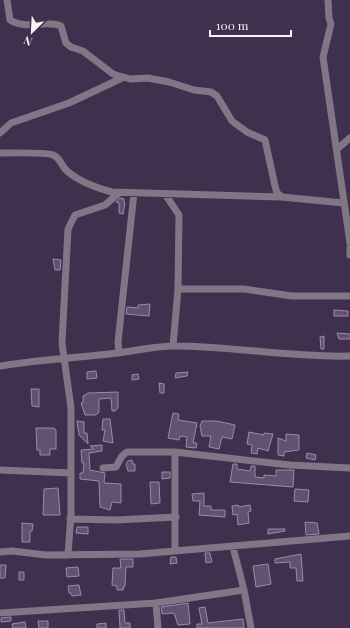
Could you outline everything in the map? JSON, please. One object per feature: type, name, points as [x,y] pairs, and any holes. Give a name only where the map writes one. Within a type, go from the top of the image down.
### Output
[{"type":"street","points":[[7,0],[10,20],[25,26],[54,23],[61,26],[66,43],[71,47],[83,51],[98,64],[122,78]]},
{"type":"street","points":[[328,0],[329,18],[331,24],[324,57],[343,203],[350,243]]},
{"type":"street","points":[[0,133],[11,123],[69,103],[122,78],[148,78],[170,82],[194,90],[211,92],[217,96],[232,121],[247,132],[265,140],[274,186],[277,193],[282,198]]},
{"type":"street","points":[[337,149],[350,138]]},
{"type":"street","points":[[0,153],[53,155],[61,161],[65,168],[97,188],[119,192],[282,198],[343,203]]},
{"type":"street","points":[[68,555],[71,473],[71,408],[62,343],[68,229],[75,215],[105,205],[119,192]]},
{"type":"street","points":[[118,353],[134,193]]},
{"type":"street","points":[[164,194],[179,215],[178,289],[173,346]]},
{"type":"street","points":[[350,248],[350,255]]},
{"type":"street","points":[[178,289],[244,289],[292,296],[350,296]]},
{"type":"street","points":[[0,366],[65,357],[118,353],[173,346],[220,348],[323,357],[350,356]]},
{"type":"street","points":[[103,468],[116,467],[122,456],[127,452],[175,452],[290,465],[350,468]]},
{"type":"street","points":[[175,452],[175,551]]},
{"type":"street","points":[[0,470],[71,473]]},
{"type":"street","points":[[70,519],[116,520],[176,517]]},
{"type":"street","points":[[0,552],[12,551],[46,555],[140,554],[350,536]]},
{"type":"street","points":[[233,547],[244,590],[251,628]]},
{"type":"street","points":[[0,613],[156,603],[244,590]]},
{"type":"street","points":[[156,603],[158,628]]},
{"type":"building","points":[[120,198],[124,199],[125,203],[123,214],[119,213],[119,203],[116,202]]},
{"type":"building","points":[[53,259],[61,260],[60,270],[55,270]]},
{"type":"building","points":[[150,304],[149,316],[126,314],[127,307],[138,308],[138,305]]},
{"type":"building","points":[[334,310],[348,311],[348,316],[334,316]]},
{"type":"building","points":[[337,333],[350,334],[350,339],[339,339]]},
{"type":"building","points":[[324,336],[324,349],[321,349],[320,337]]},
{"type":"building","points":[[96,371],[97,378],[87,379],[87,372]]},
{"type":"building","points":[[188,372],[187,376],[175,378],[176,373]]},
{"type":"building","points":[[138,374],[139,379],[132,380],[132,375]]},
{"type":"building","points":[[159,383],[164,384],[164,393],[160,393]]},
{"type":"building","points":[[31,389],[39,389],[39,407],[32,406]]},
{"type":"building","points":[[118,392],[118,408],[115,411],[112,411],[111,398],[99,399],[99,412],[96,415],[85,415],[81,403],[83,403],[83,396],[88,393]]},
{"type":"building","points":[[173,413],[179,414],[178,420],[197,423],[193,443],[197,443],[196,448],[186,447],[187,437],[180,436],[179,440],[168,438]]},
{"type":"building","points":[[103,419],[110,419],[113,443],[103,441],[105,430],[102,430]]},
{"type":"building","points":[[77,421],[84,422],[84,433],[87,433],[88,444],[79,435]]},
{"type":"building","points":[[202,421],[217,421],[235,425],[232,439],[222,437],[219,449],[209,447],[211,436],[202,436],[200,426]]},
{"type":"building","points":[[36,428],[54,428],[56,430],[56,449],[50,449],[50,455],[40,455],[40,450],[37,450]]},
{"type":"building","points":[[249,432],[264,435],[264,433],[273,434],[268,451],[258,448],[257,454],[251,453],[252,445],[247,444]]},
{"type":"building","points":[[286,434],[299,435],[299,450],[284,452],[284,456],[278,455],[278,438],[286,441]]},
{"type":"building","points":[[102,445],[102,451],[89,453],[90,470],[105,473],[104,483],[121,484],[121,503],[112,502],[110,510],[100,507],[99,481],[80,479],[80,473],[83,473],[84,463],[82,463],[81,450],[94,449],[90,446]]},
{"type":"building","points":[[307,453],[316,455],[315,460],[306,458]]},
{"type":"building","points":[[132,460],[133,464],[135,464],[135,471],[128,471],[126,464],[128,461]]},
{"type":"building","points":[[233,464],[237,464],[237,469],[250,471],[251,466],[255,466],[255,477],[264,478],[264,475],[276,476],[276,470],[294,470],[293,487],[230,482]]},
{"type":"building","points":[[162,472],[170,472],[170,478],[162,479]]},
{"type":"building","points":[[150,482],[159,482],[160,503],[151,504]]},
{"type":"building","points":[[58,488],[60,515],[43,515],[44,489]]},
{"type":"building","points":[[295,489],[309,490],[308,502],[294,501]]},
{"type":"building","points":[[204,493],[204,506],[211,506],[211,510],[225,510],[225,517],[199,515],[200,501],[193,501],[192,494]]},
{"type":"building","points":[[238,505],[239,507],[250,505],[251,511],[248,512],[249,523],[238,525],[237,514],[233,515],[232,506]]},
{"type":"building","points":[[305,522],[317,523],[319,534],[306,535]]},
{"type":"building","points":[[22,523],[33,524],[32,531],[30,531],[30,542],[22,542]]},
{"type":"building","points":[[77,527],[88,527],[88,534],[76,533]]},
{"type":"building","points":[[268,529],[285,529],[285,531],[268,534]]},
{"type":"building","points":[[205,553],[210,553],[212,562],[206,563]]},
{"type":"building","points":[[301,554],[303,581],[297,581],[296,568],[290,568],[290,562],[275,563],[275,559]]},
{"type":"building","points":[[171,557],[176,557],[177,563],[170,564]]},
{"type":"building","points":[[120,559],[133,559],[133,567],[126,567],[125,586],[123,590],[117,590],[117,586],[112,585],[113,568],[121,568]]},
{"type":"building","points":[[268,564],[271,584],[256,587],[253,566]]},
{"type":"building","points":[[0,565],[6,565],[5,578],[0,578]]},
{"type":"building","points":[[78,567],[79,576],[67,577],[66,568]]},
{"type":"building","points":[[19,572],[24,572],[24,580],[19,580]]},
{"type":"building","points":[[79,585],[81,595],[72,596],[71,593],[69,593],[68,586]]},
{"type":"building","points":[[188,603],[190,624],[178,625],[174,613],[162,614],[161,607]]},
{"type":"building","points":[[205,607],[208,623],[243,619],[244,628],[197,628],[197,624],[202,624],[199,608]]},
{"type":"building","points":[[119,610],[124,610],[125,623],[130,623],[130,628],[120,628]]},
{"type":"building","points":[[11,617],[11,621],[1,622],[1,618]]},
{"type":"building","points":[[38,621],[48,621],[48,628],[39,628]]},
{"type":"building","points":[[25,622],[26,628],[13,628],[12,624]]},
{"type":"building","points":[[106,623],[106,628],[97,628],[97,624]]}]
